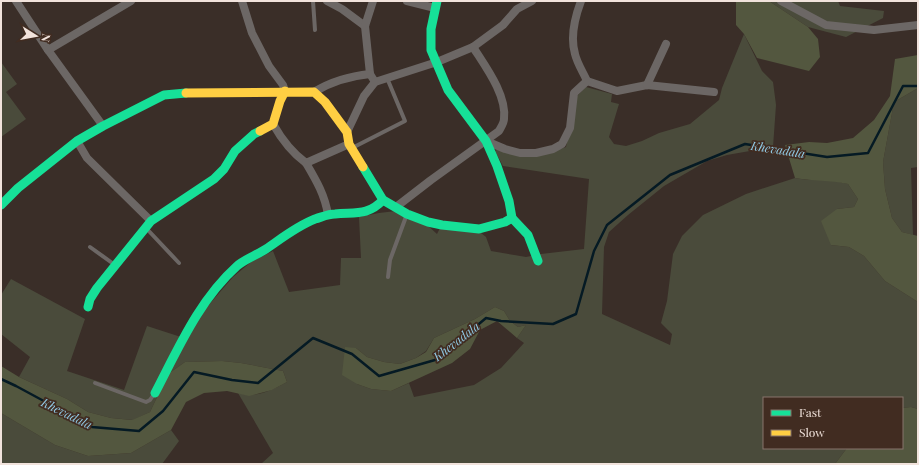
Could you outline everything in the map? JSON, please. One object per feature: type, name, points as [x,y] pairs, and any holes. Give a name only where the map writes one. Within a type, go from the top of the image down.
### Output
[{"type":"street","points":[[16,1],[48,50],[103,126]]},
{"type":"street","points":[[48,50],[131,1]]},
{"type":"street","points":[[88,307],[97,288],[148,225],[214,179],[224,169],[235,151],[254,134],[273,124],[280,101],[285,91],[283,85],[269,66],[252,33],[242,1]]},
{"type":"street","points":[[327,1],[342,9],[365,26]]},
{"type":"street","points":[[373,1],[365,26],[370,74],[375,82]]},
{"type":"street","points":[[407,1],[436,5],[430,40],[431,50],[448,90],[486,140],[509,200],[512,218],[528,235],[538,261]]},
{"type":"street","points":[[347,132],[364,96],[375,82],[437,62],[473,47],[504,25],[517,9],[532,1]]},
{"type":"street","points":[[582,1],[577,11],[573,30],[575,54],[587,81],[617,91],[648,85],[714,92]]},
{"type":"street","points":[[782,1],[826,25],[874,30],[918,25]]},
{"type":"street","points":[[648,85],[666,44]]},
{"type":"street","points":[[396,207],[499,130],[504,120],[504,108],[500,93],[473,47]]},
{"type":"street","points":[[1,205],[18,188],[76,141],[164,95],[197,92],[314,92],[337,80],[351,76],[370,74]]},
{"type":"street","points":[[486,140],[505,150],[520,153],[536,153],[553,149],[562,144],[570,128],[574,93],[587,81]]},
{"type":"street","points":[[314,92],[325,102],[347,132],[350,146],[383,200],[408,214],[428,222],[442,225],[480,229],[505,222],[512,218]]},
{"type":"street","points":[[273,124],[282,140],[293,153],[306,163],[326,202],[328,215]]},
{"type":"street","points":[[76,141],[87,158],[148,225]]},
{"type":"street","points":[[306,163],[350,146]]},
{"type":"street","points":[[155,393],[180,345],[202,308],[213,292],[238,264],[259,253],[296,228],[328,215],[356,213],[370,210],[379,206],[383,200]]},
{"type":"lane","points":[[313,1],[315,30]]},
{"type":"lane","points":[[350,146],[404,122],[387,78]]},
{"type":"lane","points":[[388,277],[390,260],[408,214]]},
{"type":"lane","points":[[148,225],[179,263]]},
{"type":"lane","points":[[90,247],[116,265]]},
{"type":"lane","points":[[95,383],[146,402],[150,400],[155,393]]},
{"type":"green space","points":[[736,1],[769,1],[808,27],[818,39],[820,57],[809,71],[757,58],[744,34],[736,25]]},
{"type":"green space","points":[[769,1],[838,1],[840,6],[884,11],[883,18],[846,37],[808,27]]},
{"type":"green space","points":[[744,34],[762,71],[773,82],[776,105],[773,147],[727,155],[707,161],[664,186],[609,232],[604,247],[602,314],[670,345],[672,334],[661,323],[667,301],[673,254],[682,236],[703,215],[746,194],[795,178],[808,180],[831,180],[848,184],[858,199],[854,207],[837,209],[831,245],[849,247],[864,256],[885,281],[918,302],[918,409],[911,407],[903,408],[903,397],[763,397],[763,449],[846,449],[835,464],[261,464],[273,453],[238,393],[251,395],[263,393],[275,388],[287,382],[283,371],[222,361],[185,362],[168,374],[150,412],[133,420],[111,418],[88,412],[67,399],[19,377],[30,357],[1,334],[1,295],[11,279],[85,319],[67,371],[124,390],[147,326],[181,337],[233,277],[251,262],[273,251],[289,292],[340,285],[341,258],[361,258],[359,217],[396,211],[426,224],[437,234],[440,228],[481,233],[486,237],[491,251],[526,257],[584,249],[589,179],[503,166],[495,151],[498,149],[557,150],[566,147],[577,96],[586,87],[612,94],[611,102],[619,104],[609,137],[614,144],[626,146],[642,141],[659,133],[690,124],[719,100],[722,88]],"holes":[[[495,307],[504,311],[510,321],[518,327],[526,325],[517,338],[524,343],[501,368],[474,385],[414,397],[409,383],[391,391],[371,389],[357,384],[356,348],[367,357],[384,362],[400,364],[416,358],[426,351],[434,338],[475,319]]]},
{"type":"green space","points":[[918,55],[918,88],[894,102],[883,162],[885,189],[892,218],[902,232],[918,236],[918,302],[885,281],[864,256],[849,247],[831,245],[821,221],[837,209],[854,207],[858,199],[848,184],[795,178],[785,145],[809,142],[827,143],[853,138],[874,120],[890,96],[895,59]]},
{"type":"green space","points":[[1,62],[17,84],[6,92],[26,119],[1,137]]},
{"type":"green space","points":[[918,88],[918,167],[911,168],[913,235],[902,232],[892,218],[885,189],[883,162],[894,102]]},
{"type":"green space","points":[[495,307],[504,311],[510,321],[518,327],[526,325],[517,338],[497,321],[480,330],[470,349],[452,363],[391,391],[371,389],[357,384],[342,375],[345,347],[356,348],[367,357],[384,362],[400,364],[416,358],[426,352],[434,338],[475,319]]},
{"type":"green space","points":[[222,361],[283,371],[287,382],[272,390],[249,396],[227,391],[204,393],[186,402],[171,430],[131,453],[88,456],[55,445],[1,413],[1,366],[19,377],[67,399],[88,412],[111,418],[132,420],[150,412],[168,374],[185,362]]},
{"type":"green space","points":[[911,407],[918,409],[918,464],[835,464],[846,449],[903,449],[903,408]]},
{"type":"green space","points":[[1,413],[55,445],[88,456],[131,453],[171,430],[179,441],[162,464],[1,464]]},
{"type":"waterway","name":"Khevadala","points":[[1,379],[92,427],[139,431],[163,411],[194,372],[232,380],[258,383],[313,338],[352,354],[379,376],[435,360],[486,318],[501,321],[553,324],[576,314],[594,251],[607,225],[670,175],[745,144],[827,157],[868,153],[903,86],[918,86]]},
{"type":"traffic: fast","points":[[437,1],[431,29],[431,50],[448,90],[486,141],[497,166],[509,201],[512,218],[528,235],[538,261]]},
{"type":"traffic: fast","points":[[1,205],[18,188],[77,141],[164,95],[186,93]]},
{"type":"traffic: fast","points":[[88,307],[90,299],[97,288],[151,221],[214,179],[224,169],[235,151],[254,134],[260,131]]},
{"type":"traffic: fast","points":[[363,167],[383,200],[407,214],[428,222],[479,229],[505,222],[512,218]]},
{"type":"traffic: fast","points":[[155,393],[181,342],[200,310],[211,294],[237,266],[308,222],[330,214],[366,211],[372,209],[383,200]]},
{"type":"traffic: slow","points":[[260,131],[273,124],[280,101],[285,91]]},
{"type":"traffic: slow","points":[[186,93],[314,92],[325,102],[347,132],[349,144],[363,167]]}]
